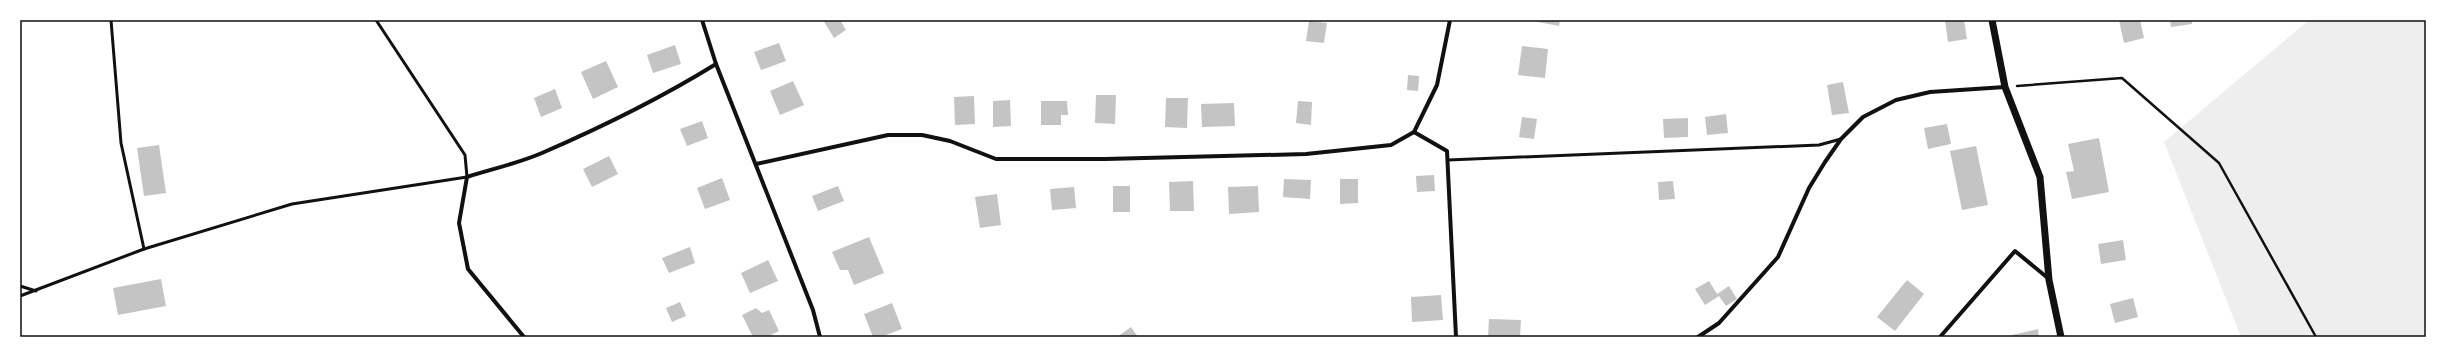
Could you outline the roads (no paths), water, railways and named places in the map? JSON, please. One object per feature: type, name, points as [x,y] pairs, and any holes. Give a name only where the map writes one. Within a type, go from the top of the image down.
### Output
[{"type":"street","points":[[702,20],[716,64],[813,310],[820,337]]},
{"type":"street","points":[[756,164],[888,135],[922,135],[950,141],[996,159],[1104,160],[1306,154],[1391,145],[1414,132],[1437,86],[1450,20]]},
{"type":"street","points":[[1992,20],[2005,87],[2040,177],[2049,280],[2061,337]]},
{"type":"street","points":[[524,337],[468,269],[459,223],[467,177],[541,153],[649,102],[716,64]]},
{"type":"street","points":[[1698,337],[1719,324],[1778,257],[1809,188],[1841,139],[1863,116],[1896,100],[1930,92],[2005,87]]},
{"type":"street","points":[[1414,132],[1447,151],[1456,337]]},
{"type":"street","points":[[1940,337],[2014,251],[2049,280]]},
{"type":"lane","points":[[111,20],[121,143],[144,249]]},
{"type":"lane","points":[[20,296],[144,249],[292,204],[467,177],[465,154],[376,20]]},
{"type":"lane","points":[[1448,160],[1812,145],[1841,139]]},
{"type":"lane","points":[[20,286],[36,291]]}]
